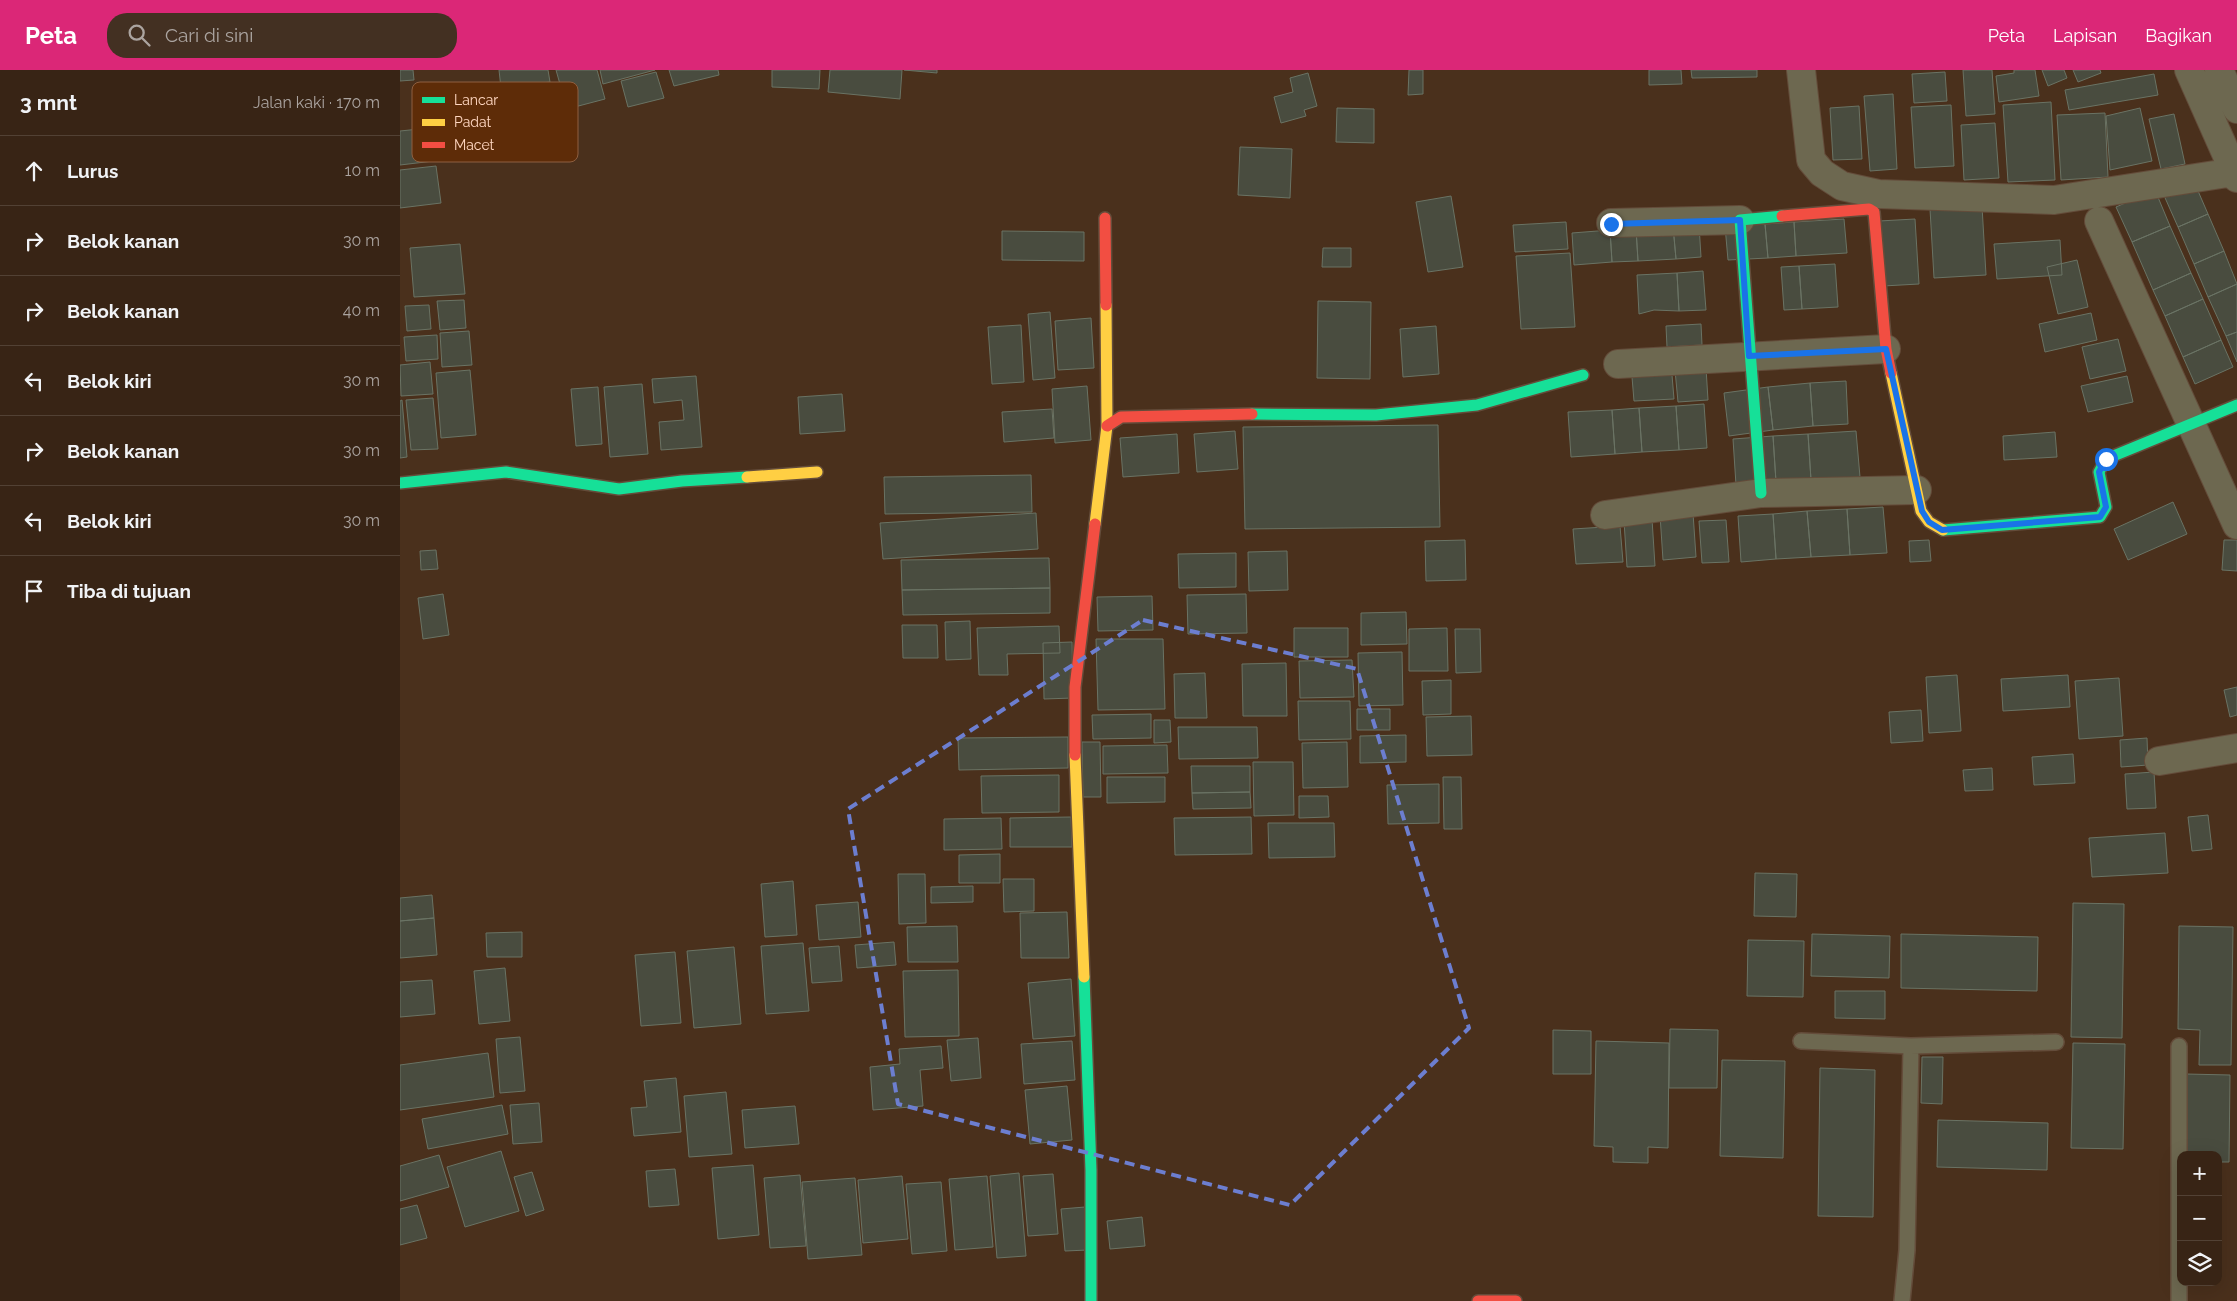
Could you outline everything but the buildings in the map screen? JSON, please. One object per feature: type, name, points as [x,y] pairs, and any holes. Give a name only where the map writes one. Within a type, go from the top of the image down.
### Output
[{"type":"street","points":[[1801,70],[1811,160],[1822,173],[1842,186],[1878,194],[2054,200],[2236,175],[2189,70]]},
{"type":"street","points":[[2219,70],[2237,109]]},
{"type":"street","points":[[1611,224],[1740,220],[1868,209],[1874,212],[1886,349],[1922,511],[1929,522],[1942,530],[2100,517],[2106,507],[2099,472],[2106,459],[2237,405]]},
{"type":"street","points":[[1091,1301],[1091,1170],[1074,728],[1075,687],[1107,426],[1105,218]]},
{"type":"street","points":[[1740,220],[1761,494]]},
{"type":"street","points":[[2099,221],[2237,525]]},
{"type":"street","points":[[1618,364],[1886,349]]},
{"type":"street","points":[[1107,426],[1121,416],[1219,414],[1376,415],[1468,406],[1583,375]]},
{"type":"street","points":[[400,483],[506,472],[619,489],[682,482],[817,472]]},
{"type":"street","points":[[1605,515],[1761,494],[1917,490]]},
{"type":"street","points":[[2159,761],[2237,748]]},
{"type":"street","points":[[1478,1301],[1516,1301]]},
{"type":"lane","points":[[1801,1040],[1911,1046],[2056,1042]]},
{"type":"lane","points":[[1902,1301],[1907,1250],[1911,1046]]},
{"type":"lane","points":[[2178,1046],[2179,1301]]},
{"type":"highlighted area","points":[[1143,620],[1357,669],[1469,1028],[1290,1205],[898,1104],[848,809]]},
{"type":"traffic: fast","points":[[1761,493],[1740,220],[1782,216]]},
{"type":"traffic: fast","points":[[1252,414],[1376,415],[1477,405],[1583,375]]},
{"type":"traffic: fast","points":[[1943,530],[2100,517],[2106,507],[2099,472],[2106,459],[2237,405]]},
{"type":"traffic: fast","points":[[400,483],[506,472],[619,489],[682,481],[747,477]]},
{"type":"traffic: fast","points":[[1084,977],[1091,1170],[1091,1301]]},
{"type":"traffic: slow","points":[[1095,524],[1107,426],[1106,305]]},
{"type":"traffic: slow","points":[[1891,373],[1921,511],[1929,522],[1943,530]]},
{"type":"traffic: slow","points":[[747,477],[817,472]]},
{"type":"traffic: slow","points":[[1075,755],[1084,977]]},
{"type":"traffic: jam","points":[[1782,216],[1869,209],[1874,212],[1886,349],[1891,373]]},
{"type":"traffic: jam","points":[[1105,218],[1106,305]]},
{"type":"traffic: jam","points":[[1107,426],[1121,417],[1252,414]]},
{"type":"traffic: jam","points":[[1075,755],[1075,687],[1095,524]]},
{"type":"traffic: jam","points":[[1478,1301],[1516,1301]]},
{"type":"route","points":[[1611,224],[1740,220],[1749,356],[1886,349],[1922,511],[1929,522],[1942,530],[2100,517],[2105,512],[2106,507],[2099,472],[2106,459]]}]
